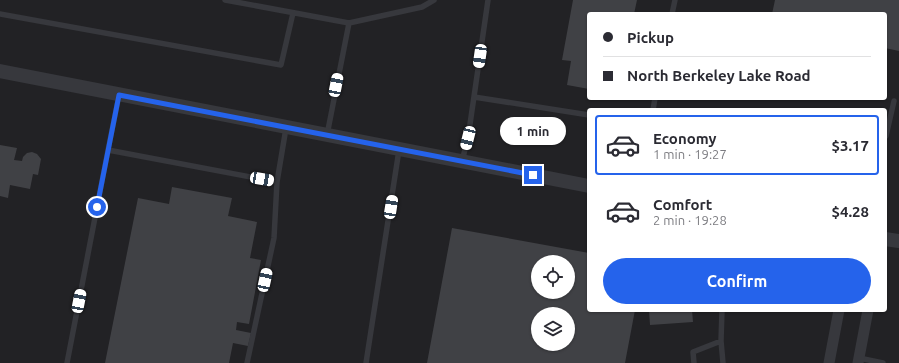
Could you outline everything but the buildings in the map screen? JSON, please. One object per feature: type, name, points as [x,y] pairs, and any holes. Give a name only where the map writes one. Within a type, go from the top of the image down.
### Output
[{"type":"street","points":[[0,71],[587,186]]},
{"type":"street","points":[[887,239],[899,241]]},
{"type":"street","points":[[829,363],[839,312]]},
{"type":"street","points":[[859,361],[868,312]]},
{"type":"lane","points":[[225,0],[348,23],[422,7],[434,0]]},
{"type":"lane","points":[[462,162],[468,138],[488,0]]},
{"type":"lane","points":[[672,12],[675,0]]},
{"type":"lane","points":[[0,14],[282,65],[293,13]]},
{"type":"lane","points":[[327,135],[348,23]]},
{"type":"lane","points":[[67,363],[119,95]]},
{"type":"lane","points":[[474,97],[587,115]]},
{"type":"lane","points":[[887,132],[894,101]]},
{"type":"lane","points":[[247,363],[274,238],[277,182],[286,128]]},
{"type":"lane","points":[[108,150],[277,182]]},
{"type":"lane","points":[[366,363],[399,150]]},
{"type":"lane","points":[[722,312],[721,341],[723,363]]},
{"type":"lane","points":[[694,363],[693,352],[721,341]]},
{"type":"lane","points":[[859,361],[883,363]]},
{"type":"shaded area","points":[[0,0],[899,0],[899,363],[0,363]]},
{"type":"route","points":[[97,207],[119,95],[533,175]]}]
